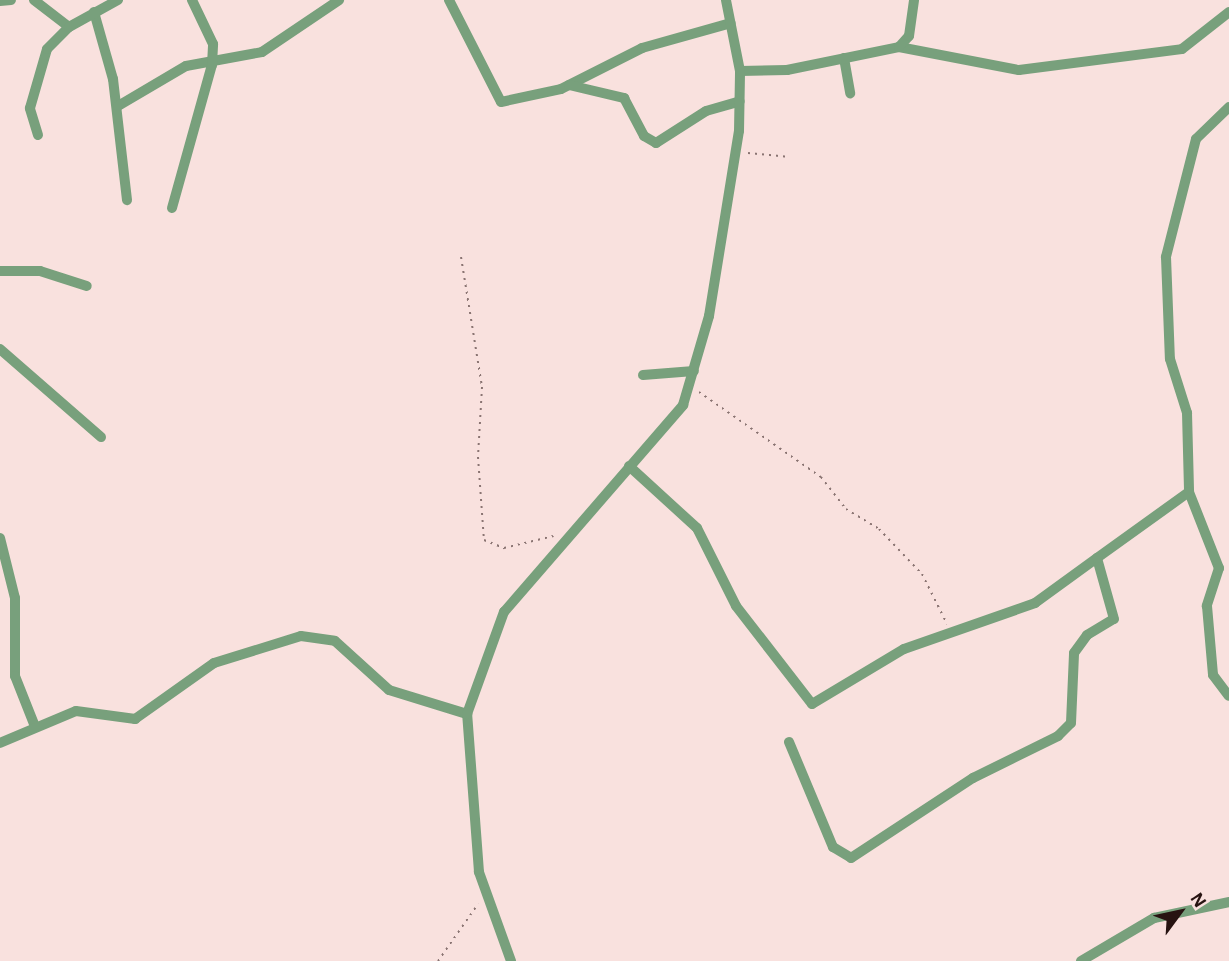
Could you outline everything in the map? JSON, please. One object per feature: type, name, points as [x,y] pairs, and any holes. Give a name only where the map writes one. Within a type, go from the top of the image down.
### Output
[{"type":"street","points":[[0,1],[11,0]]},
{"type":"street","points":[[34,0],[69,27]]},
{"type":"street","points":[[38,135],[30,108],[38,65],[69,27],[118,0]]},
{"type":"street","points":[[172,208],[212,65],[214,44],[192,0]]},
{"type":"street","points":[[118,106],[186,66],[212,65],[262,52],[339,0]]},
{"type":"street","points":[[449,0],[474,39],[496,99],[569,85],[642,48],[731,23]]},
{"type":"street","points":[[511,961],[483,897],[467,715],[504,612],[539,579],[569,534],[676,416],[688,389],[694,371],[737,152],[740,71],[726,0]]},
{"type":"street","points":[[899,47],[909,36],[914,0]]},
{"type":"street","points":[[94,12],[118,106],[127,200]]},
{"type":"street","points":[[740,71],[844,58],[899,47],[1028,69],[1182,49],[1229,12]]},
{"type":"street","points":[[844,58],[850,93]]},
{"type":"street","points":[[569,85],[624,98],[644,136],[656,143],[706,111],[740,101]]},
{"type":"street","points":[[1229,107],[1196,139],[1166,257],[1170,359],[1187,413],[1189,492],[1218,563],[1207,620],[1213,675],[1229,696]]},
{"type":"street","points":[[0,271],[40,271],[87,286]]},
{"type":"street","points":[[0,349],[101,437]]},
{"type":"street","points":[[643,375],[694,371]]},
{"type":"street","points":[[629,466],[697,528],[736,606],[807,703],[891,655],[1035,603],[1189,492]]},
{"type":"street","points":[[0,538],[15,598],[15,676],[34,724]]},
{"type":"street","points":[[789,742],[834,847],[845,858],[866,852],[973,778],[1069,728],[1074,653],[1115,614],[1097,558]]},
{"type":"street","points":[[0,743],[34,724],[76,711],[135,719],[214,663],[301,636],[335,641],[389,690],[467,715]]},
{"type":"street","points":[[1081,961],[1154,918],[1229,902]]},
{"type":"path","points":[[737,152],[790,157]]},
{"type":"path","points":[[461,257],[482,387],[478,457],[484,540],[504,548],[569,534]]},
{"type":"path","points":[[688,389],[727,407],[821,477],[846,509],[879,529],[922,574],[952,633]]},
{"type":"path","points":[[438,961],[483,897]]}]
